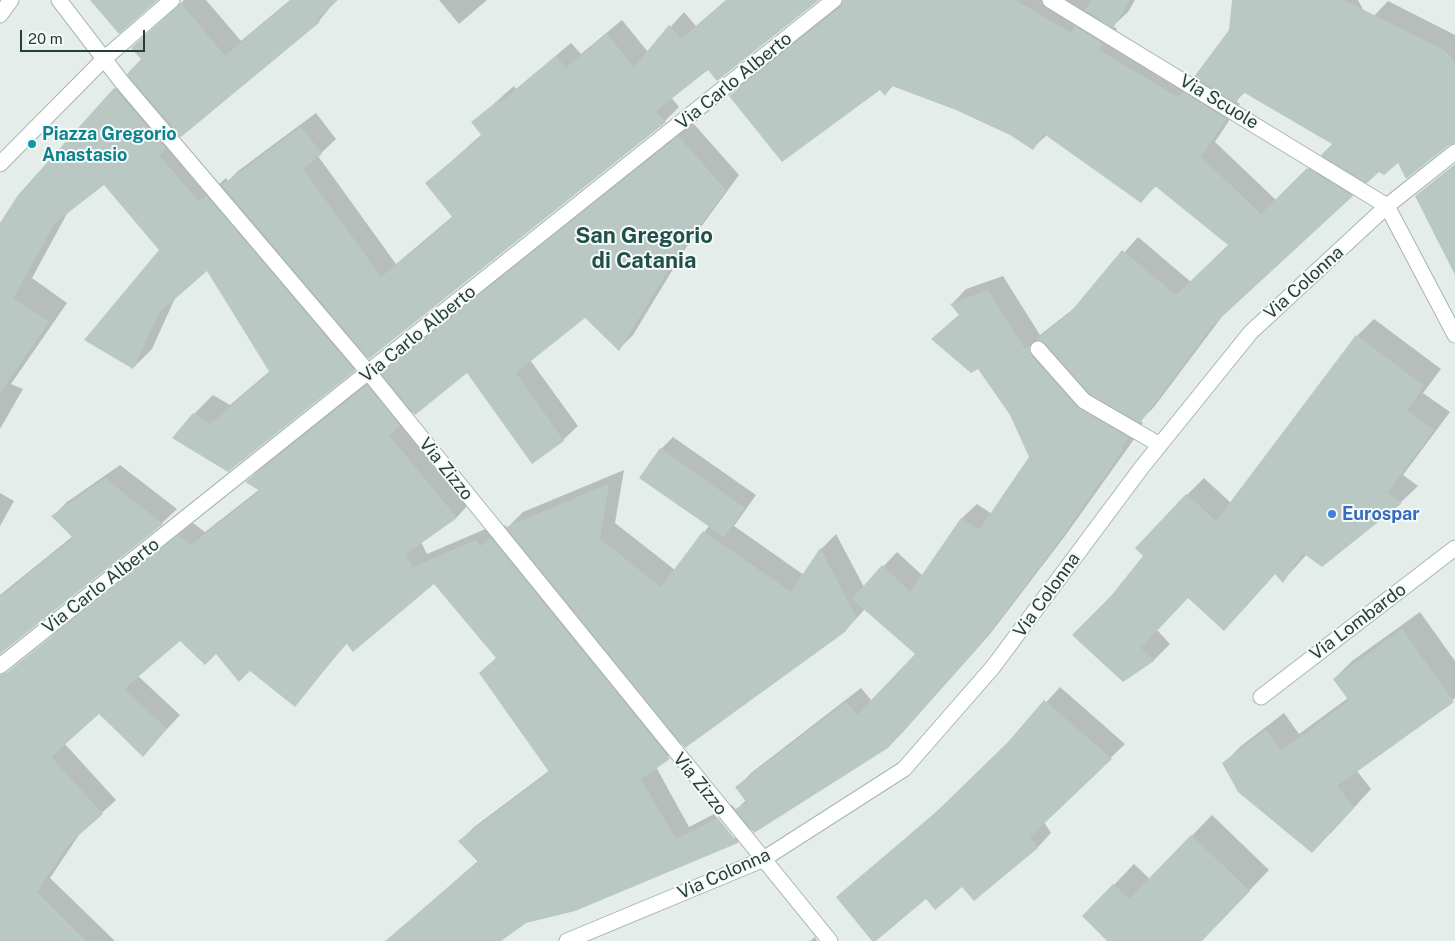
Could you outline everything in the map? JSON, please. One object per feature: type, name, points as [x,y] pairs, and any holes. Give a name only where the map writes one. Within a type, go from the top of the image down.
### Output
[{"type":"street","points":[[0,15],[11,0]]},
{"type":"street","name":"Via Zizzo","points":[[59,0],[121,81],[369,373],[762,860],[830,941]]},
{"type":"street","points":[[0,164],[105,58],[172,0]]},
{"type":"street","name":"Via Carlo Alberto","points":[[0,666],[834,0]]},
{"type":"street","name":"Via Scuole","points":[[1050,0],[1387,206]]},
{"type":"street","name":"Via Colonna","points":[[567,941],[762,860],[904,769],[994,667],[1160,445],[1251,332],[1387,206],[1455,152]]},
{"type":"street","points":[[1387,206],[1455,335]]},
{"type":"street","points":[[1038,349],[1084,401],[1160,445]]},
{"type":"street","name":"Via Lombardo","points":[[1261,697],[1455,548]]},
{"type":"building","points":[[90,0],[158,0],[119,34]]},
{"type":"building","points":[[291,0],[338,0],[317,19],[320,22],[181,137],[127,74],[141,59],[131,48],[181,3],[225,56]]},
{"type":"building","points":[[727,0],[819,0],[717,81],[708,70],[656,111],[666,122],[369,359],[222,185],[301,127],[322,154],[303,169],[381,277],[453,218],[425,183],[482,136],[471,122],[499,100],[501,102],[556,56],[566,68],[607,34],[634,67],[669,25],[681,39]]},
{"type":"building","points":[[843,0],[1015,0],[1071,33],[1075,26],[1103,44],[1099,50],[1179,98],[1183,92],[1226,119],[1201,157],[1261,214],[1307,168],[1353,196],[1212,326],[1140,423],[1090,394],[1045,343],[1036,340],[1068,315],[1122,250],[1176,295],[1228,245],[1155,186],[1141,203],[1044,134],[1033,150],[1010,135],[956,110],[892,86],[885,96],[880,90],[782,162],[729,96],[840,7]]},
{"type":"building","points":[[1091,0],[1130,0],[1113,28],[1085,10]]},
{"type":"building","points":[[1232,0],[1344,0],[1444,50],[1455,62],[1455,143],[1449,145],[1406,179],[1398,163],[1384,175],[1379,172],[1367,183],[1321,155],[1332,144],[1243,92],[1236,103],[1194,77],[1229,30]]},
{"type":"building","points":[[114,88],[166,149],[159,155],[199,202],[207,196],[355,371],[228,472],[172,438],[193,413],[210,424],[270,373],[207,271],[159,313],[133,369],[84,340],[159,250],[104,185],[55,223],[13,298],[49,322],[0,393],[0,223],[18,195]]},
{"type":"building","points":[[678,136],[726,190],[673,262],[619,351],[585,318],[516,373],[564,441],[532,464],[467,373],[415,415],[381,373]]},
{"type":"building","points":[[1455,164],[1455,275],[1415,196]]},
{"type":"building","points":[[988,290],[1025,349],[1030,345],[1031,355],[1077,407],[1129,438],[1121,449],[1123,450],[1051,552],[975,651],[888,748],[754,833],[735,809],[747,803],[735,787],[846,702],[857,715],[915,654],[852,599],[882,565],[910,592],[961,518],[979,530],[1029,457],[1010,415],[978,369],[971,373],[931,339],[959,315],[950,304]]},
{"type":"building","points":[[1356,335],[1424,386],[1407,410],[1434,430],[1387,493],[1402,503],[1322,567],[1303,553],[1283,583],[1275,574],[1224,631],[1188,598],[1141,648],[1154,661],[1123,682],[1072,635],[1110,597],[1143,556],[1135,548],[1186,494],[1216,521]]},
{"type":"building","points":[[367,385],[400,426],[389,435],[457,518],[406,554],[413,567],[476,540],[481,546],[491,538],[670,759],[641,779],[676,839],[718,818],[738,843],[575,911],[526,923],[501,941],[385,941],[478,862],[458,841],[549,772],[479,673],[496,658],[434,584],[353,652],[346,643],[295,707],[250,671],[239,682],[216,654],[205,665],[180,641],[124,689],[167,729],[143,757],[99,714],[51,757],[103,814],[70,843],[37,892],[86,941],[0,941],[0,675],[6,673],[178,535],[191,545],[260,491],[245,482]]},
{"type":"building","points":[[660,448],[745,508],[724,537],[639,478]]},
{"type":"building","points":[[105,478],[163,524],[0,654],[0,597],[73,538],[51,516]]},
{"type":"building","points":[[609,484],[600,539],[661,587],[703,531],[791,592],[820,548],[856,617],[845,632],[685,748],[506,527]]},
{"type":"building","points":[[1402,629],[1454,702],[1337,786],[1354,808],[1312,853],[1238,792],[1222,763],[1266,730],[1281,751],[1349,701],[1333,679]]},
{"type":"building","points":[[1044,700],[1112,759],[1030,837],[1038,848],[974,901],[962,887],[935,910],[926,899],[876,941],[872,941],[836,897],[935,813],[1008,742]]},
{"type":"building","points":[[1191,835],[1250,891],[1202,941],[1107,941],[1082,916],[1113,884],[1129,899]]},
{"type":"place","name":"Piazza Gregorio Anastasio","points":[[32,144]]},
{"type":"place","name":"Eurospar","points":[[1332,514]]},
{"type":"district","name":"San Gregorio di Catania","points":[[644,248]]}]
